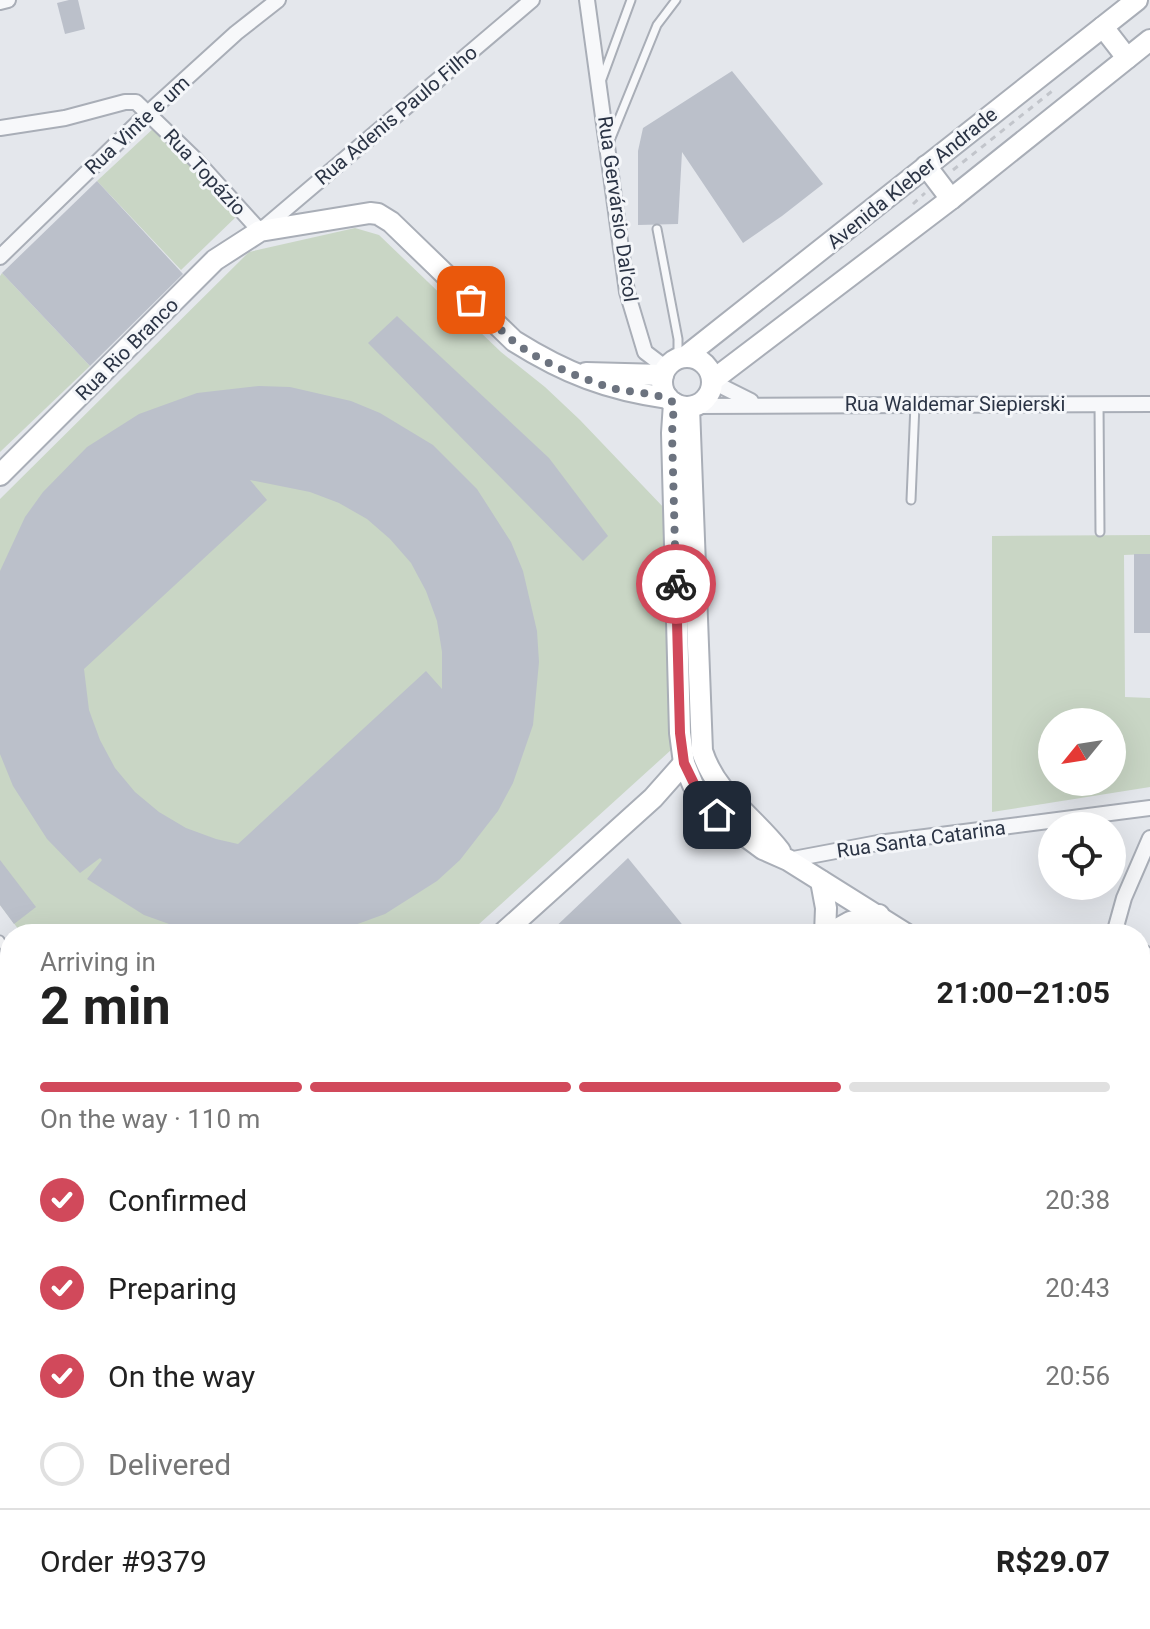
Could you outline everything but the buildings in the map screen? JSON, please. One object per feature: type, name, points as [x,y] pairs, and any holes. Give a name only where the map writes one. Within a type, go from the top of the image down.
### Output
[{"type":"street","points":[[0,2],[8,0]]},
{"type":"street","name":"Rua Adenis Paulo Filho","points":[[260,231],[532,0]]},
{"type":"street","name":"Rua Gervársio Dal'col","points":[[587,0],[627,292],[645,352],[673,365]]},
{"type":"street","name":"Avenida Kleber Andrade","points":[[673,365],[1137,0]]},
{"type":"street","name":"Rua Vinte e um","points":[[0,257],[148,113],[272,2]]},
{"type":"street","points":[[1103,27],[1127,58]]},
{"type":"street","name":"Avenida Kleber Andrade","points":[[713,381],[951,199],[1150,40]]},
{"type":"street","points":[[0,128],[65,118],[125,102],[136,102],[148,113]]},
{"type":"street","name":"Rua Topázio","points":[[148,113],[260,231]]},
{"type":"street","points":[[926,166],[951,199]]},
{"type":"street","points":[[260,231],[378,214],[399,230],[514,341],[553,365],[574,373],[622,391],[682,404],[709,396],[713,381],[701,360],[574,373]]},
{"type":"street","name":"Rua Rio Branco","points":[[0,475],[215,260],[260,231]]},
{"type":"street","points":[[673,365],[662,383],[682,404],[702,751],[707,767],[723,792],[788,860]]},
{"type":"street","name":"Rua Waldemar Siepierski","points":[[713,381],[735,395],[759,404]]},
{"type":"street","points":[[682,404],[672,433],[684,763],[700,796],[717,815],[763,849],[788,860],[821,881],[879,923]]},
{"type":"street","name":"Rua Waldemar Siepierski","points":[[682,404],[1150,404]]},
{"type":"street","points":[[513,924],[653,798],[684,763]]},
{"type":"street","name":"Rua Santa Catarina","points":[[788,860],[925,837],[1150,808]]},
{"type":"street","points":[[1117,924],[1124,898],[1150,838]]},
{"type":"street","points":[[821,881],[826,924]]},
{"type":"street","points":[[846,924],[879,923]]},
{"type":"lane","name":"Rua Gervársio Dal'col","points":[[600,84],[631,0]]},
{"type":"lane","points":[[608,145],[657,25],[676,0]]},
{"type":"lane","points":[[657,229],[678,339],[673,365]]},
{"type":"lane","points":[[911,500],[915,404]]},
{"type":"lane","points":[[1099,404],[1100,532]]},
{"type":"green space","points":[[156,126],[240,213],[181,270],[97,181]]},
{"type":"green space","points":[[355,228],[379,235],[501,352],[580,420],[665,509],[671,750],[479,924],[14,924],[0,905],[0,499],[249,252]]},
{"type":"green space","points":[[2,273],[90,366],[0,452],[0,276]]},
{"type":"green space","points":[[1150,535],[1150,554],[1124,555],[1125,697],[1150,698],[1150,787],[1126,791],[1126,708],[1038,708],[1038,796],[1093,796],[992,812],[992,536]]},
{"type":"way so far","points":[[471,300],[514,341],[553,365],[604,386],[668,398],[674,403],[676,584]]},
{"type":"route","points":[[676,584],[680,733],[684,763],[693,785],[717,815]]}]
